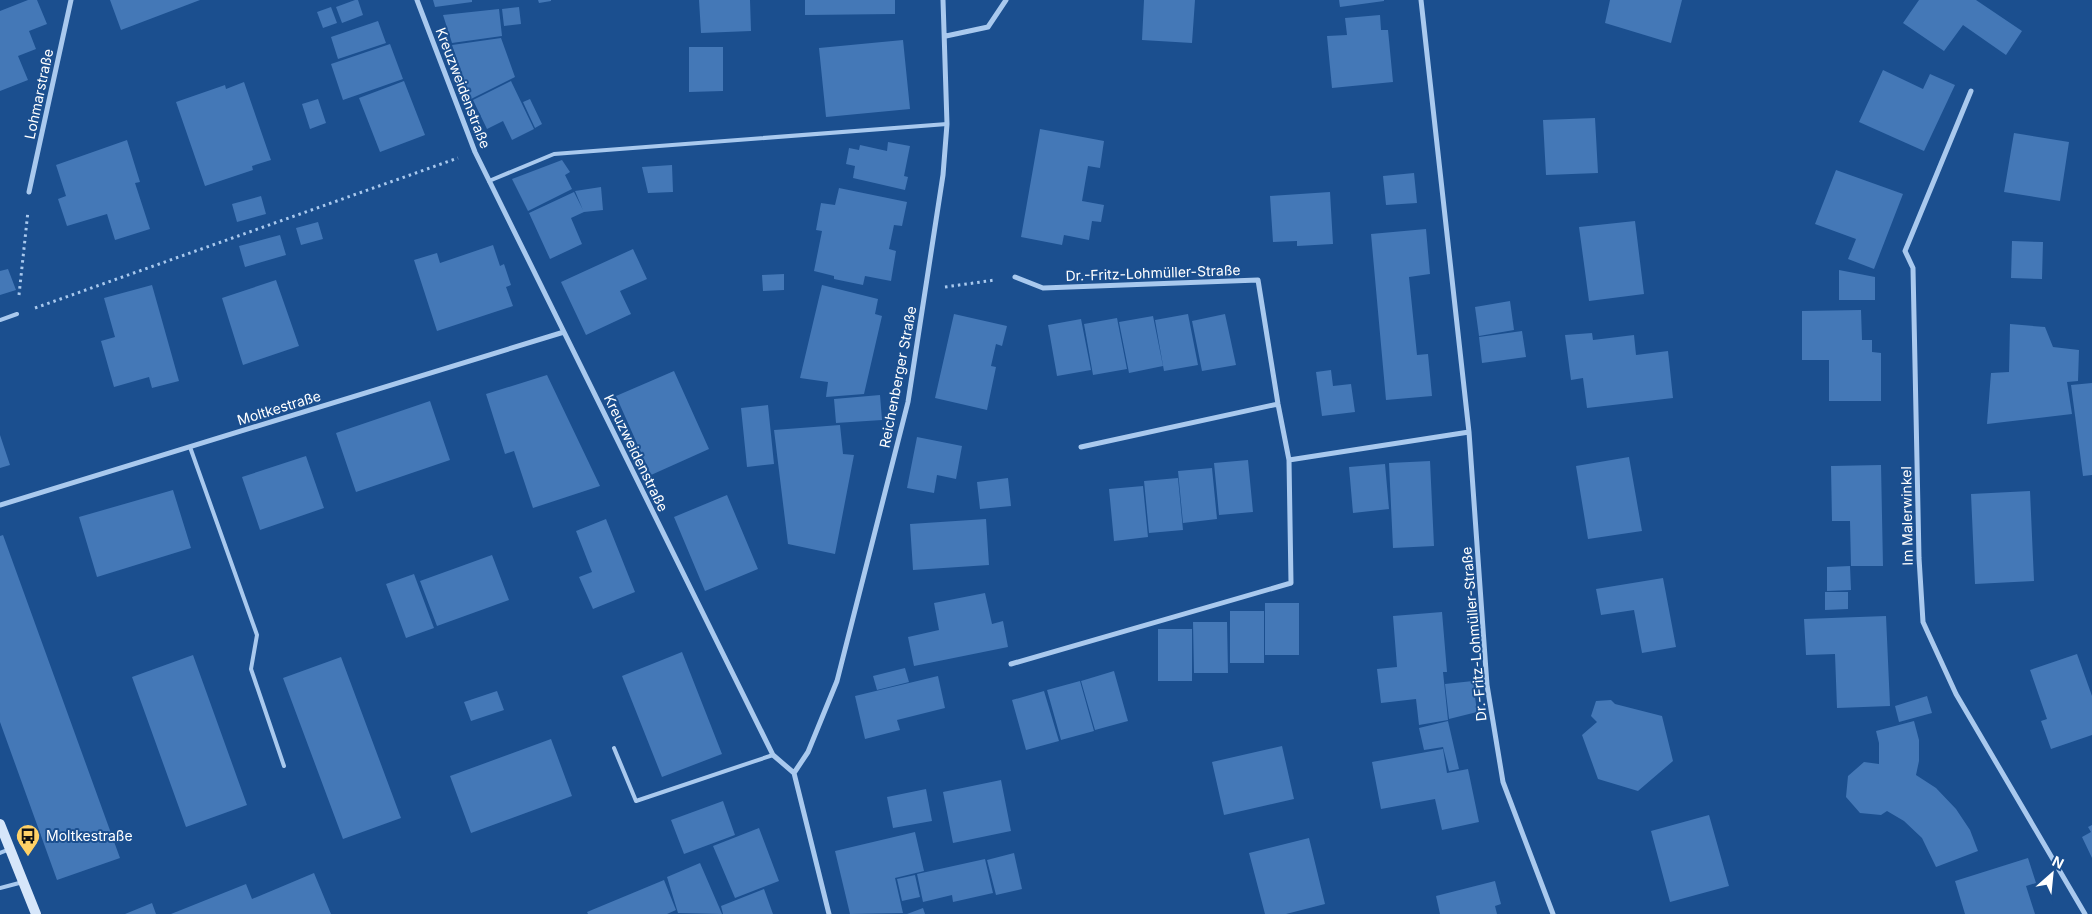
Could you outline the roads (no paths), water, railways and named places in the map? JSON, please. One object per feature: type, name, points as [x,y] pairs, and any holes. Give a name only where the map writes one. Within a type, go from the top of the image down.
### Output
[{"type":"main road","points":[[0,824],[5,851],[23,882],[36,914]]},
{"type":"street","name":"Lohmarstraße","points":[[30,192],[71,0]]},
{"type":"street","name":"Kreuzweidenstraße","points":[[417,0],[475,152],[489,182],[773,755],[794,773]]},
{"type":"street","name":"Reichenberger Straße","points":[[794,773],[808,752],[837,681],[908,402],[927,290],[943,175],[947,124],[944,0]]},
{"type":"street","points":[[946,36],[988,27],[1006,0]]},
{"type":"street","name":"Dr.-Fritz-Lohmüller-Straße","points":[[1421,0],[1469,432],[1487,685],[1503,782],[1553,914]]},
{"type":"street","name":"Im Malerwinkel","points":[[1971,91],[1905,251],[1913,268],[1919,558],[1923,622],[1956,694],[2085,914]]},
{"type":"street","name":"Dr.-Fritz-Lohmüller-Straße","points":[[1011,664],[1291,583],[1290,460],[1278,404],[1258,280],[1043,288],[1015,277]]},
{"type":"street","name":"Moltkestraße","points":[[0,505],[564,332]]},
{"type":"street","points":[[1081,447],[1278,404]]},
{"type":"street","points":[[1290,460],[1469,432]]},
{"type":"street","points":[[794,773],[829,914]]},
{"type":"lane","points":[[489,182],[554,154],[947,124]]},
{"type":"lane","points":[[0,320],[17,314]]},
{"type":"lane","points":[[190,447],[257,635],[250,669],[284,766]]},
{"type":"lane","points":[[614,748],[636,801],[773,755]]},
{"type":"lane","points":[[0,888],[23,882]]},
{"type":"place","name":"Moltkestraße","points":[[28,857]]}]
